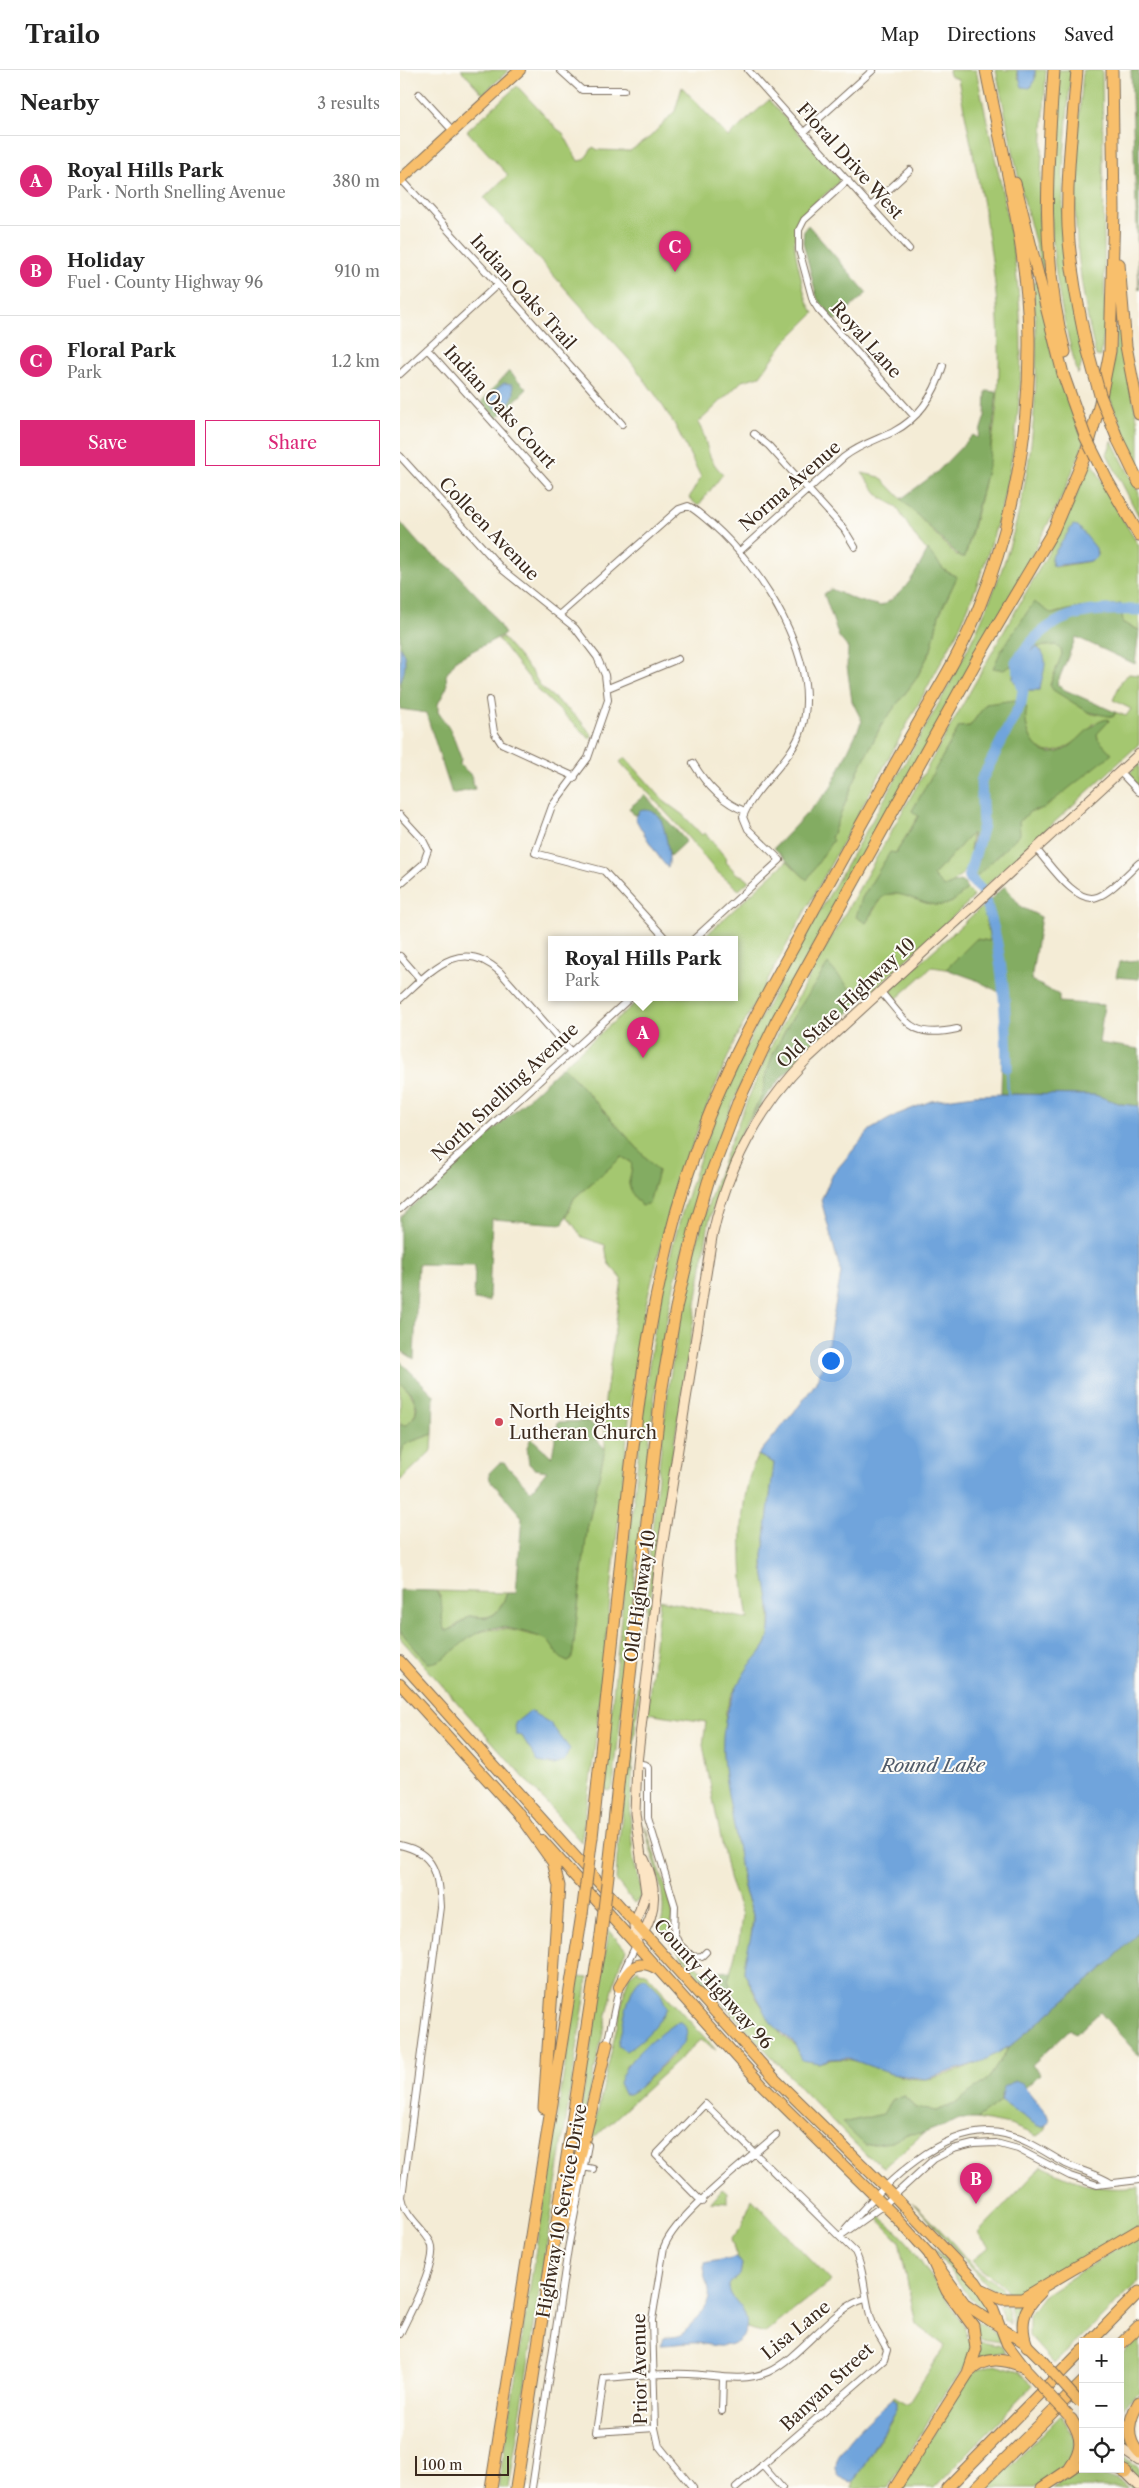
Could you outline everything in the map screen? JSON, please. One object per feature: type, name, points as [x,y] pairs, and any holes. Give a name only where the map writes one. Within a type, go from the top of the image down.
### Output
[{"type":"highway","points":[[986,70],[1085,436],[1139,535]]},
{"type":"highway","points":[[491,2488],[582,1914],[592,1837],[633,1437],[655,1300],[685,1183],[712,1108],[748,1030],[908,741],[938,693],[965,640],[992,573],[1014,492],[1026,409],[1028,299],[1018,235],[986,70]]},
{"type":"highway","points":[[1054,70],[1046,201],[1048,246],[1054,301],[1067,373]]},
{"type":"highway","points":[[1077,70],[1068,191],[1068,227],[1074,282],[1086,344],[1100,395],[1118,440],[1139,483]]},
{"type":"highway","points":[[516,2488],[600,1935],[661,1393],[685,1266],[708,1182],[739,1100],[776,1022],[979,656],[1048,539],[1076,479],[1100,407],[1110,351],[1114,210],[1112,70]]},
{"type":"highway","points":[[1114,210],[1126,346],[1139,414]]},
{"type":"highway","points":[[1109,479],[1139,525]]},
{"type":"highway","points":[[518,1813],[554,1862],[559,1886],[539,2179]]},
{"type":"highway","points":[[546,2294],[607,2044]]},
{"type":"highway","points":[[983,2290],[995,2297],[1012,2301],[1022,2299],[1139,2230]]},
{"type":"highway","points":[[896,2488],[968,2373],[976,2349],[974,2330],[938,2275],[930,2255]]},
{"type":"highway","points":[[1027,2346],[1022,2326],[1024,2312],[1050,2284]]},
{"type":"highway","points":[[1094,2338],[1139,2292]]},
{"type":"highway","points":[[1124,2341],[1139,2326]]},
{"type":"highway","points":[[947,2488],[1079,2354]]},
{"type":"highway","points":[[968,2373],[985,2362],[998,2359],[1026,2369]]},
{"type":"highway","points":[[976,2488],[1082,2383]]},
{"type":"highway","points":[[1124,2413],[1139,2402]]},
{"type":"highway","points":[[1139,2402],[1132,2415],[1129,2432],[1131,2443],[1139,2453]]},
{"type":"highway","points":[[1070,2468],[1078,2458],[1081,2444],[1079,2434],[1071,2419]]},
{"type":"highway","points":[[1042,2488],[1070,2468],[1079,2465]]},
{"type":"main road","points":[[400,180],[520,70]]},
{"type":"main road","name":"County Highway 96","points":[[400,1661],[776,2080],[894,2196],[983,2290],[1008,2344],[1026,2369],[1071,2419]]},
{"type":"main road","name":"County Highway 96","points":[[400,1684],[637,1944],[763,2086],[885,2204],[930,2255],[966,2305],[1027,2346],[1079,2402]]},
{"type":"main road","points":[[619,1987],[628,1971],[638,1963],[655,1968],[665,1977]]},
{"type":"street","points":[[560,70],[582,90],[624,90]]},
{"type":"street","name":"Floral Drive West","points":[[748,70],[909,249]]},
{"type":"street","points":[[804,132],[873,70]]},
{"type":"street","points":[[419,94],[453,131]]},
{"type":"street","points":[[871,206],[910,170]]},
{"type":"street","name":"Indian Oaks Trail","points":[[400,180],[622,424]]},
{"type":"street","name":"Royal Lane","points":[[848,180],[801,225],[797,236],[813,301],[818,309],[914,416]]},
{"type":"street","points":[[400,374],[497,285]]},
{"type":"street","name":"Indian Oaks Court","points":[[427,349],[550,486]]},
{"type":"street","name":"Norma Avenue","points":[[740,551],[852,451],[893,431],[914,416],[936,388],[943,366]]},
{"type":"street","points":[[754,434],[769,446],[844,529],[855,547]]},
{"type":"street","name":"Colleen Avenue","points":[[400,456],[504,571],[519,585],[560,614],[597,657],[608,688],[606,706],[599,729],[588,758],[575,778],[552,806],[535,853],[604,871],[663,936]]},
{"type":"street","points":[[560,614],[683,507],[688,506],[740,551],[783,618],[790,634],[803,677],[806,704],[798,739],[743,816],[748,829],[780,860],[697,936]]},
{"type":"street","points":[[608,688],[678,659]]},
{"type":"street","points":[[489,700],[494,732],[501,743],[575,778]]},
{"type":"street","name":"Old State Highway 10","points":[[694,1347],[716,1215],[740,1150],[762,1113],[789,1078],[880,991],[1139,754]]},
{"type":"street","points":[[693,763],[701,776],[729,804],[745,811]]},
{"type":"street","points":[[1120,772],[1139,792]]},
{"type":"street","points":[[400,815],[423,840],[428,850],[423,864],[400,884]]},
{"type":"street","points":[[1036,849],[1073,891],[1089,898],[1102,895],[1139,863]]},
{"type":"street","points":[[400,956],[421,980]]},
{"type":"street","points":[[400,999],[446,960],[469,956],[482,960],[500,972],[571,1052]]},
{"type":"street","points":[[880,991],[909,1024],[919,1030],[933,1034],[957,1029]]},
{"type":"street","name":"North Snelling Avenue","points":[[400,1209],[627,1001]]},
{"type":"street","name":"Old Highway 10","points":[[637,1944],[634,1931],[635,1921],[646,1893],[635,1813],[637,1763],[655,1595],[694,1347]]},
{"type":"street","points":[[637,1763],[646,1765],[648,1768],[648,1818],[676,1906],[674,1933],[676,1938],[693,1957],[702,1956],[706,1952]]},
{"type":"street","points":[[400,1845],[415,1850],[432,1863],[439,1887],[440,1907],[402,2197],[404,2208],[431,2243],[433,2254],[400,2334]]},
{"type":"street","name":"Old Highway 10","points":[[637,1944],[653,1913],[654,1894],[649,1870],[640,1850]]},
{"type":"street","name":"Highway 10 Service Drive","points":[[532,2488],[579,2192],[607,2044],[624,1969],[637,1944]]},
{"type":"street","name":"Banyan Street","points":[[702,2202],[656,2155],[705,2104],[840,2236],[859,2259],[865,2299],[874,2328],[887,2350],[886,2358],[736,2488]]},
{"type":"street","points":[[840,2236],[875,2194],[934,2147],[953,2138],[973,2133],[990,2132],[1005,2134],[1031,2144],[1068,2164],[1101,2176],[1111,2183]]},
{"type":"street","name":"Prior Avenue","points":[[689,2487],[659,2446],[655,2428],[652,2320],[664,2247],[674,2229],[776,2135]]},
{"type":"street","points":[[840,2236],[885,2204],[934,2159],[953,2149],[973,2144],[996,2143],[1027,2154],[1088,2183],[1097,2185],[1139,2180]]},
{"type":"street","points":[[1027,2154],[1031,2144]]},
{"type":"street","points":[[584,2167],[593,2168]]},
{"type":"street","name":"Lisa Lane","points":[[655,2428],[596,2432],[604,2378],[689,2374],[723,2378],[757,2376],[776,2368],[848,2308],[865,2299]]},
{"type":"street","points":[[722,2411],[723,2378]]},
{"type":"street","name":"County Highway 96","points":[[1071,2419],[1081,2428]]},
{"type":"street","points":[[1124,2451],[1139,2460]]},
{"type":"street","points":[[762,2465],[782,2488]]},
{"type":"street","points":[[1124,2472],[1139,2486]]},
{"type":"green space","points":[[461,70],[509,70],[483,94]]},
{"type":"green space","points":[[949,70],[976,70],[1003,195],[1016,271],[1021,364],[1012,456],[1003,501],[975,590],[957,633],[736,1038],[703,1115],[672,1201],[645,1308],[632,1390],[594,1754],[581,1842],[400,1638],[400,1631],[428,1663],[473,1635],[496,1629],[509,1630],[542,1638],[550,1643],[564,1660],[568,1662],[572,1659],[587,1530],[605,1449],[605,1400],[622,1279],[608,1263],[605,1245],[582,1237],[567,1216],[574,1198],[622,1157],[631,1162],[633,1168],[629,1184],[642,1206],[649,1203],[658,1171],[563,1066],[637,1001],[738,1001],[738,936],[705,936],[787,861],[806,879],[831,838],[859,769],[882,724],[916,679],[931,650],[939,615],[957,577],[944,570],[916,538],[896,506],[881,498],[862,473],[880,477],[956,555],[965,557],[979,506],[990,454],[997,401],[999,348],[998,314],[990,247],[958,79],[950,76]],"holes":[[[522,1736],[555,1765],[539,1762]]]},
{"type":"green space","points":[[996,70],[1017,70],[1018,78],[1035,79],[1035,70],[1046,70],[1039,219],[1045,281],[1019,180]]},
{"type":"green space","points":[[1058,70],[1071,70],[1063,170],[1063,226],[1066,271],[1083,360],[1078,374],[1067,333],[1055,269],[1053,247],[1051,204]]},
{"type":"green space","points":[[1083,70],[1102,70],[1105,320],[1101,357],[1096,356],[1088,318],[1081,280],[1076,223],[1076,170]]},
{"type":"green space","points":[[1131,70],[1139,70],[1139,290]]},
{"type":"green space","points":[[517,86],[556,128],[563,133],[578,161],[584,160],[593,147],[598,150],[630,151],[650,137],[675,111],[682,87],[728,137],[769,100],[839,178],[838,183],[805,212],[799,220],[796,230],[796,255],[802,284],[806,299],[814,313],[784,343],[760,376],[742,381],[698,423],[702,430],[709,455],[723,474],[698,506],[689,498],[701,477],[675,425],[657,397],[632,363],[484,198],[508,175],[467,131]]},
{"type":"green space","points":[[808,225],[867,293],[835,321],[817,298],[803,242],[804,230]]},
{"type":"green space","points":[[1037,282],[1052,355],[1084,443],[1064,492],[1018,583],[765,1032],[738,1091],[713,1154],[683,1250],[663,1340],[647,1459],[613,1787],[609,1791],[606,1790],[604,1783],[648,1370],[664,1284],[683,1208],[709,1134],[756,1027],[948,687],[974,636],[996,584],[1016,523],[1024,490],[1029,456],[1036,387],[1033,283]]},
{"type":"green space","points":[[1118,321],[1139,429],[1139,468],[1109,396]]},
{"type":"green space","points":[[509,371],[527,389],[496,419],[481,402]]},
{"type":"green space","points":[[986,391],[997,392],[989,462],[965,557],[960,557],[901,499],[936,473],[973,435],[978,438],[985,416]]},
{"type":"green space","points":[[1112,441],[1139,493],[1139,517],[1107,454]]},
{"type":"green space","points":[[1091,459],[1110,498],[1139,546],[1139,630],[1123,623],[1121,604],[1058,612],[1052,614],[1010,667],[1014,665],[1013,679],[1020,690],[1040,690],[1042,651],[1036,647],[1056,645],[1061,650],[1062,655],[1050,685],[1092,714],[1115,715],[1115,712],[1126,716],[1131,709],[1113,700],[1122,680],[1129,674],[1139,675],[1139,744],[978,893],[970,883],[972,874],[976,877],[1019,829],[1019,821],[1031,811],[1038,810],[1111,754],[1098,739],[1097,733],[1106,724],[1094,723],[1074,743],[1053,752],[1043,751],[1035,745],[1029,733],[1025,716],[986,704],[970,726],[959,727],[912,811],[919,815],[896,853],[890,853],[862,898],[866,923],[882,897],[890,894],[907,896],[934,905],[943,905],[952,902],[967,889],[973,895],[972,899],[861,1001],[828,965],[773,1054],[765,1077],[764,1092],[743,1129],[722,1180],[709,1222],[655,1564],[634,1742],[630,1813],[633,1858],[641,1888],[640,1898],[634,1903],[616,1880],[617,1858],[652,1562],[649,1558],[670,1377],[682,1305],[707,1208],[739,1120],[777,1034],[1047,555],[1068,516]],"holes":[[[1078,526],[1098,553],[1091,561],[1055,567]]]},
{"type":"green space","points":[[400,522],[420,545],[452,569],[486,605],[505,634],[457,659],[446,675],[447,687],[438,704],[438,712],[451,731],[461,758],[460,765],[471,775],[475,789],[452,794],[426,713],[400,709],[400,685],[405,661],[400,647]]},
{"type":"green space","points":[[928,550],[944,570],[957,577],[939,615],[931,650],[916,679],[882,724],[859,769],[831,838],[833,840],[807,880],[774,848],[830,789],[862,721],[852,701],[847,666],[848,648],[839,637],[824,594],[831,589],[856,600],[881,606],[897,595],[909,582]]},
{"type":"green space","points":[[1034,602],[1052,614],[1076,608],[1121,604],[1123,623],[1139,630],[1135,664],[1076,637],[1057,684],[1065,690],[1115,712],[1113,717],[1088,712],[1053,690],[1050,685],[1062,654],[1056,645],[1036,647],[1004,670],[993,668],[1001,651]]},
{"type":"green space","points":[[502,637],[532,672],[541,687],[579,719],[592,735],[590,739],[540,692],[498,639]]},
{"type":"green space","points":[[1015,700],[1025,704],[1028,730],[1035,744],[1040,749],[1053,753],[1061,751],[1075,742],[1093,725],[1108,719],[1109,721],[1097,734],[1098,739],[1112,754],[1044,808],[1031,811],[1019,821],[1020,834],[976,877],[972,874],[980,858],[970,850],[973,839],[972,833],[933,876],[944,887],[959,881],[964,883],[967,889],[952,902],[934,905],[907,896],[890,894],[878,902],[866,923],[856,917],[862,898],[890,852],[896,853],[919,816],[912,811],[959,727],[970,726],[986,704]]},
{"type":"green space","points":[[625,757],[665,802],[683,815],[702,835],[705,833],[737,874],[749,881],[739,890],[715,870],[681,829],[620,762]]},
{"type":"green space","points":[[1139,763],[1139,785],[1138,785],[1129,774]]},
{"type":"green space","points":[[645,795],[686,841],[670,856],[660,819],[637,813],[635,816],[629,808]]},
{"type":"green space","points":[[972,833],[970,850],[980,858],[972,874],[966,870],[953,883],[944,887],[932,877]]},
{"type":"green space","points":[[1005,886],[1021,907],[1041,917],[1031,980],[1059,995],[1059,1002],[1104,1005],[1099,1043],[1139,1049],[1139,1106],[1121,1104],[1095,1095],[1001,1094],[1003,1011],[999,992],[974,979],[946,969],[976,939],[990,941],[983,906]]},
{"type":"green space","points":[[983,906],[990,941],[976,939],[946,969],[932,967],[895,1000],[890,993],[897,983]]},
{"type":"green space","points":[[1139,960],[1139,979],[1116,977],[1119,962]]},
{"type":"green space","points":[[828,964],[861,1001],[783,1076],[766,1096],[745,1131],[763,1092],[765,1077],[773,1054],[788,1025]]},
{"type":"green space","points":[[563,1066],[658,1171],[649,1203],[642,1206],[633,1195],[629,1184],[632,1170],[631,1162],[622,1157],[574,1198],[563,1224],[492,1219],[489,1301],[474,1300],[475,1265],[418,1264],[414,1359],[400,1350],[400,1217]]},
{"type":"green space","points":[[400,1361],[434,1395],[433,1434],[404,1444],[400,1463],[400,1425],[406,1425],[415,1416],[417,1407],[412,1394],[400,1382]]},
{"type":"green space","points":[[400,1382],[413,1398],[416,1409],[412,1420],[406,1425],[400,1425]]},
{"type":"green space","points":[[588,1421],[594,1426],[597,1440],[605,1449],[587,1530],[572,1659],[568,1662],[561,1658],[544,1638],[506,1628],[493,1628],[471,1636],[446,1657],[428,1663],[400,1631],[400,1590],[436,1591],[441,1602],[446,1631],[454,1628],[470,1616],[490,1616],[498,1611],[507,1593],[516,1593],[522,1517],[490,1480],[489,1473],[499,1463],[504,1463],[531,1491],[547,1471],[535,1469],[529,1464],[527,1447],[531,1438],[552,1457],[558,1422]]},
{"type":"green space","points":[[433,1434],[432,1450],[400,1481],[400,1463],[404,1444]]},
{"type":"green space","points":[[758,1455],[774,1463],[763,1555],[763,1569],[770,1600],[770,1630],[767,1643],[732,1694],[726,1711],[723,1753],[744,1889],[753,1915],[750,1947],[744,1972],[757,1999],[782,2035],[818,2063],[833,2059],[847,2059],[897,2075],[925,2079],[957,2071],[1010,2046],[989,2078],[955,2104],[936,2111],[915,2108],[905,2096],[891,2100],[884,2114],[843,2123],[865,2145],[892,2142],[907,2134],[924,2133],[884,2167],[864,2153],[804,2092],[728,2009],[738,2004],[728,1980],[739,1940],[742,1915],[729,1878],[713,1799],[703,1745],[706,1722],[647,1713],[660,1600],[748,1619],[743,1580],[743,1513],[746,1491]]},
{"type":"green space","points":[[436,1591],[507,1593],[498,1611],[494,1614],[485,1617],[470,1616],[448,1631],[443,1627],[440,1596]]},
{"type":"green space","points":[[645,1826],[672,1907],[670,1934],[672,1940],[684,1955],[704,1973],[700,1978],[659,1929],[663,1906],[662,1892]]},
{"type":"green space","points":[[609,1930],[626,1950],[616,1976],[577,2147],[575,2147]]},
{"type":"green space","points":[[1139,1931],[1139,2056],[1100,2012],[1076,2034],[1070,2029],[1032,2065],[1040,2074],[1025,2088],[1022,2084],[1001,2096],[1001,2101],[977,2119],[960,2119],[924,2133],[907,2134],[892,2142],[865,2145],[842,2123],[883,2114],[891,2100],[905,2096],[915,2108],[936,2111],[955,2104],[989,2078],[1010,2046],[1109,1963]]},
{"type":"green space","points":[[638,1969],[639,1972],[646,1973],[716,2050],[700,2040],[591,2141],[626,1986],[629,1976]],"holes":[[[678,2021],[674,2055],[636,2090],[625,2067],[646,2046]]]},
{"type":"green space","points":[[731,1971],[728,1981],[738,2004],[728,2009],[700,1978],[704,1973]]},
{"type":"green space","points":[[579,1977],[588,1978],[509,2488],[498,2488]]},
{"type":"green space","points":[[1001,2101],[1042,2127],[1046,2125],[1044,2131],[1037,2136],[1010,2125],[977,2119]]},
{"type":"green space","points":[[1042,2166],[1089,2185],[1112,2188],[1139,2187],[1139,2227],[1021,2293],[1008,2295],[1002,2284],[972,2261],[989,2247],[978,2233]]},
{"type":"green space","points":[[722,2189],[727,2193],[727,2203],[711,2202]]},
{"type":"green space","points":[[752,2199],[831,2281],[765,2333],[747,2328],[743,2312],[732,2297],[729,2287],[729,2283],[740,2275],[742,2265],[731,2240],[741,2227]]},
{"type":"green space","points":[[912,2201],[976,2270],[999,2285],[1004,2294],[989,2288]]},
{"type":"green space","points":[[879,2216],[909,2244],[964,2325],[968,2340],[972,2342],[966,2366],[944,2394],[889,2488],[852,2488],[854,2481],[892,2419],[897,2401],[893,2398],[894,2396],[908,2404],[945,2346],[916,2324],[899,2241],[876,2217]]},
{"type":"green space","points":[[1139,2234],[1139,2281],[1054,2364],[1029,2336],[1029,2315],[1043,2296]]},
{"type":"green space","points":[[931,2245],[972,2285],[989,2311],[987,2312],[969,2297]]},
{"type":"green space","points":[[1024,2304],[1019,2330],[1014,2327],[1009,2307]]},
{"type":"green space","points":[[998,2305],[1006,2306],[1010,2324],[1004,2321]]},
{"type":"green space","points":[[972,2318],[997,2334],[1000,2342],[980,2339]]},
{"type":"green space","points":[[1139,2337],[1139,2392],[1124,2406],[1124,2383],[1124,2352]]},
{"type":"green space","points":[[980,2342],[1001,2346],[1006,2353],[978,2357]]},
{"type":"green space","points":[[995,2364],[1020,2371],[1033,2385],[934,2488],[899,2488],[967,2379],[977,2370]]},
{"type":"green space","points":[[1061,2415],[1076,2440],[1070,2461],[1035,2488],[989,2488]]},
{"type":"green space","points":[[1124,2420],[1126,2420],[1129,2448],[1124,2446]]},
{"type":"green space","points":[[1124,2458],[1139,2467],[1139,2478],[1124,2463]]},
{"type":"green space","points":[[1079,2470],[1079,2473],[1101,2473],[1118,2481],[1127,2488],[1051,2488]]},
{"type":"green space","points":[[1110,2473],[1117,2473],[1134,2488],[1131,2488],[1118,2476]]},
{"type":"water","points":[[1017,70],[1035,70],[1035,79],[1030,88],[1022,87]]},
{"type":"water","points":[[504,383],[512,384],[514,392],[507,406],[500,411],[491,404],[490,398],[496,389]]},
{"type":"water","points":[[1073,525],[1078,526],[1096,548],[1097,557],[1090,561],[1053,566],[1051,558]]},
{"type":"water","points":[[400,647],[403,652],[405,665],[400,683]]},
{"type":"water","points":[[1036,647],[1041,651],[1045,661],[1040,690],[1020,690],[1013,679],[1014,665]]},
{"type":"water","points":[[640,811],[656,813],[661,820],[668,850],[668,867],[656,853],[635,818]]},
{"type":"water","name":"Round Lake","points":[[974,1095],[1095,1095],[1121,1104],[1139,1106],[1139,1931],[1109,1963],[1010,2046],[983,2061],[926,2079],[891,2074],[848,2058],[830,2059],[818,2063],[802,2060],[794,2043],[771,2023],[744,1972],[753,1916],[744,1887],[726,1782],[723,1760],[723,1737],[728,1708],[735,1691],[749,1666],[766,1645],[770,1631],[770,1610],[763,1555],[774,1463],[758,1455],[815,1384],[825,1361],[841,1273],[821,1200],[833,1174],[870,1130],[896,1115],[931,1101]]},
{"type":"water","points":[[530,1711],[550,1723],[570,1749],[564,1761],[555,1765],[538,1762],[522,1736],[516,1735],[515,1723]]},
{"type":"water","points":[[642,1978],[646,1978],[660,1992],[667,2008],[650,2032],[626,2051],[618,2046],[624,2016],[633,1989]]},
{"type":"water","points":[[678,2021],[686,2028],[686,2037],[683,2044],[636,2090],[629,2094],[624,2094],[619,2083],[628,2064],[643,2048]]},
{"type":"water","points":[[1015,2081],[1022,2084],[1047,2114],[1049,2121],[1046,2125],[1041,2127],[1036,2125],[1001,2101],[1004,2087]]},
{"type":"water","points":[[737,2257],[742,2264],[740,2275],[729,2283],[729,2287],[731,2294],[745,2316],[746,2329],[744,2334],[736,2342],[722,2346],[695,2343],[661,2345],[664,2338],[680,2335],[687,2330],[708,2302],[709,2289],[704,2263]]},
{"type":"water","points":[[893,2398],[897,2401],[897,2409],[854,2481],[850,2483],[839,2476],[836,2465],[840,2453],[861,2427]]},
{"type":"waterway","points":[[982,891],[969,877],[983,825],[981,781],[1021,703],[1023,690],[1016,662],[1028,645],[1041,632],[1069,616],[1101,610],[1139,610]]},
{"type":"waterway","points":[[986,903],[997,943],[1003,984],[1007,1067]]},
{"type":"waterway","points":[[1007,1067],[1008,1095]]},
{"type":"place","name":"Floral Park","points":[[675,272]]},
{"type":"place","name":"Royal Hills Park","points":[[643,1058]]},
{"type":"place","name":"North Heights Lutheran Church","points":[[499,1422]]},
{"type":"place","name":"Holiday","points":[[976,2204]]}]
